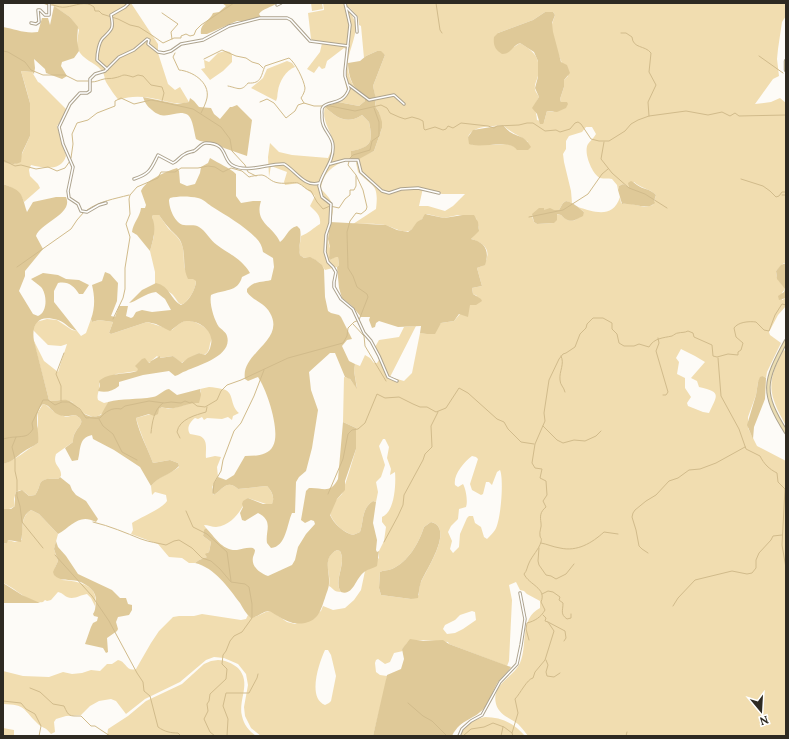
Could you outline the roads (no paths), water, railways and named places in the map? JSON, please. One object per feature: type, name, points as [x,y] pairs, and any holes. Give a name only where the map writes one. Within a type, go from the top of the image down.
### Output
[{"type":"main road","points":[[786,61],[786,70]]},
{"type":"main road","points":[[786,341],[772,369],[768,384],[772,408],[786,432]]},
{"type":"street","points":[[31,23],[36,24],[39,22],[38,10],[45,15],[50,15],[49,3]]},
{"type":"street","points":[[107,69],[97,60],[100,44],[103,38],[112,30],[111,15],[129,3]]},
{"type":"street","points":[[277,5],[281,3]]},
{"type":"street","points":[[345,3],[350,25],[345,76],[349,85],[369,100],[394,95],[404,104]]},
{"type":"street","points":[[347,8],[356,17],[357,32]]},
{"type":"street","points":[[106,203],[87,212],[81,211],[78,204],[69,198],[68,191],[73,172],[73,164],[63,144],[59,130],[61,122],[72,101],[80,93],[89,92],[91,90],[90,79],[95,74],[107,69],[117,58],[134,50],[147,39],[149,40],[149,46],[161,53],[164,53],[171,51],[181,44],[203,40],[229,26],[260,18],[287,18],[294,22],[312,42],[348,46]]},
{"type":"street","points":[[349,85],[345,97],[322,108],[322,126],[333,144],[330,164],[319,183],[322,197],[331,204],[330,223],[326,235],[325,252],[328,262],[336,272],[334,287],[341,299],[353,309],[364,333],[371,341],[379,356],[388,377],[397,381]]},
{"type":"street","points":[[134,179],[151,170],[158,155],[171,163],[175,163],[185,153],[195,150],[206,143],[221,148],[224,151],[228,161],[235,166],[256,168],[284,164],[310,183],[314,185],[319,183]]},
{"type":"street","points":[[330,164],[345,160],[358,160],[363,174],[380,190],[386,193],[401,189],[418,188],[439,193]]},
{"type":"street","points":[[459,736],[462,729],[471,721],[482,715],[500,682],[517,664],[525,618],[520,593]]},
{"type":"waterway","points":[[43,3],[62,7],[88,4],[94,7],[95,11],[99,11],[102,14],[139,27],[163,43],[174,38],[181,38],[181,36],[186,34],[190,36],[194,35],[196,30],[201,25],[234,3]]},
{"type":"waterway","points":[[436,3],[440,30],[442,33]]},
{"type":"waterway","points":[[162,13],[178,24],[171,32],[172,39]]},
{"type":"waterway","points":[[621,33],[626,33],[632,37],[633,41],[637,45],[651,53],[649,72],[656,85],[648,102],[649,116]]},
{"type":"waterway","points":[[204,59],[222,50],[236,56],[246,58],[259,64],[263,68]]},
{"type":"waterway","points":[[3,51],[8,52],[25,62],[31,70],[43,75],[65,75],[77,81],[88,81]]},
{"type":"waterway","points":[[175,53],[173,57],[179,70],[199,78],[206,87],[207,98],[201,113]]},
{"type":"waterway","points":[[759,56],[783,73]]},
{"type":"waterway","points":[[228,86],[243,88],[248,83],[256,82],[260,78],[265,66],[289,58],[303,80],[305,89],[301,98],[304,103]]},
{"type":"waterway","points":[[91,82],[124,75],[133,77],[138,75],[143,76],[151,85],[162,87],[164,93],[162,101]]},
{"type":"waterway","points":[[71,158],[73,144],[72,134],[77,123],[88,120],[97,113],[115,106],[115,101],[121,98],[134,104],[151,100],[193,109],[221,127],[230,139],[232,151],[245,165],[248,172],[256,176]]},
{"type":"waterway","points":[[260,102],[267,99],[274,103],[286,118],[295,111],[298,105],[304,103],[314,106],[330,106],[355,111],[381,105],[387,108],[390,113],[399,117],[405,119],[412,117],[423,121],[425,130],[435,127],[443,130],[448,126],[453,128],[461,123],[494,128],[497,126],[533,123],[545,131],[556,130],[560,132],[570,129],[575,123],[578,122],[591,139],[599,141],[609,141],[625,131],[631,124],[649,116],[686,111],[708,115],[722,112],[730,116],[735,113],[739,116],[786,115]]},
{"type":"waterway","points":[[3,439],[28,435],[33,429],[32,423],[43,400],[48,400],[55,405],[62,402],[69,402],[80,409],[86,418],[100,418],[112,409],[121,409],[125,406],[149,401],[164,403],[181,403],[185,401],[190,403],[192,402],[197,406],[205,407],[217,400],[221,391],[227,385],[288,358],[343,343],[347,336],[348,328],[354,322],[359,320],[368,297],[367,294],[357,287],[348,268],[347,232],[350,221],[356,213],[361,214],[367,207],[363,190],[356,175],[348,165],[350,158],[353,155],[370,150],[372,141],[379,136],[379,122],[374,108]]},
{"type":"waterway","points":[[604,142],[601,159],[612,173],[629,188],[645,194],[667,208]]},
{"type":"waterway","points":[[3,160],[15,166],[21,165],[36,169],[48,167],[57,171],[65,168],[70,161]]},
{"type":"waterway","points":[[113,319],[123,298],[125,289],[125,268],[130,237],[126,224],[130,214],[130,195],[137,187],[158,178],[161,172],[175,172],[181,168],[198,168],[208,166],[215,167],[223,172],[231,168],[242,171],[249,177],[262,175],[279,183],[298,183],[311,191],[323,209],[330,206],[339,208],[345,199],[350,195],[350,190],[354,190],[356,186],[356,176]]},
{"type":"waterway","points":[[529,217],[563,210],[588,194],[602,174],[608,169]]},
{"type":"waterway","points":[[741,179],[763,186],[776,197],[782,192],[786,192]]},
{"type":"waterway","points":[[87,210],[102,202],[129,195]]},
{"type":"waterway","points":[[17,267],[71,229],[84,212]]},
{"type":"waterway","points":[[529,640],[526,629],[527,623],[538,618],[545,610],[541,602],[542,593],[526,578],[524,574],[530,560],[541,542],[541,516],[546,507],[543,501],[547,495],[546,481],[540,478],[542,469],[535,468],[532,463],[535,444],[545,421],[544,413],[549,380],[559,359],[563,354],[575,347],[580,334],[593,318],[603,318],[612,323],[612,329],[617,334],[619,343],[624,346],[634,346],[639,344],[649,347],[653,342],[659,339],[688,331],[693,333],[694,337],[712,345],[713,356],[717,357],[728,354],[738,355],[743,343],[736,337],[734,328],[738,324],[744,322],[756,322],[764,330],[769,331],[775,315],[782,304],[786,305]]},
{"type":"waterway","points":[[353,324],[364,336],[365,346],[386,381]]},
{"type":"waterway","points":[[658,338],[659,343],[656,351],[668,392],[666,395],[663,395]]},
{"type":"waterway","points":[[61,401],[61,386],[56,374],[64,353]]},
{"type":"waterway","points":[[561,356],[562,362],[560,382],[565,392]]},
{"type":"waterway","points":[[718,358],[721,396],[739,429],[746,449],[760,456],[767,466],[777,473],[778,482],[785,489],[782,545],[786,568]]},
{"type":"waterway","points":[[213,493],[214,483],[221,471],[223,460],[234,431],[241,423],[264,370]]},
{"type":"waterway","points":[[328,494],[343,459],[348,434],[352,430],[358,429],[365,423],[377,394],[385,398],[399,397],[420,407],[427,407],[436,412],[446,408],[459,388],[468,393],[497,419],[504,422],[508,429],[521,442],[534,444]]},
{"type":"waterway","points":[[151,433],[157,409],[163,403]]},
{"type":"waterway","points":[[180,438],[177,432],[181,424],[188,418],[206,412],[207,407]]},
{"type":"waterway","points":[[384,542],[403,505],[404,495],[425,454],[432,447],[431,426],[438,412]]},
{"type":"waterway","points":[[99,419],[103,426],[113,434],[122,452],[137,460]]},
{"type":"waterway","points":[[543,426],[557,440],[563,443],[574,440],[585,441],[596,436],[601,431]]},
{"type":"waterway","points":[[16,437],[12,447],[15,459],[17,496],[22,522],[43,548]]},
{"type":"waterway","points":[[648,553],[639,546],[632,517],[635,510],[656,495],[669,481],[678,478],[689,470],[700,469],[716,463],[745,447]]},
{"type":"waterway","points":[[186,511],[193,527],[207,534],[227,552],[231,581]]},
{"type":"waterway","points":[[93,522],[144,540],[166,545],[179,540],[192,548],[202,558],[211,561],[231,582],[245,584],[249,587],[252,604],[252,618],[242,632],[234,636],[230,641],[223,655],[222,664],[227,669],[226,679],[210,694],[207,704],[208,711],[204,719],[210,732],[215,736]]},
{"type":"waterway","points":[[541,543],[557,548],[572,549],[584,546],[604,532],[618,534]]},
{"type":"waterway","points":[[673,606],[678,598],[695,580],[732,571],[747,574],[752,573],[756,568],[756,560],[759,553],[773,536],[782,535]]},
{"type":"waterway","points":[[539,548],[539,565],[546,575],[556,579],[566,574],[574,564]]},
{"type":"waterway","points":[[55,555],[92,596],[109,621],[143,682],[144,691],[150,696],[158,727],[168,732],[178,733],[181,736]]},
{"type":"waterway","points":[[542,594],[548,591],[553,592],[560,597],[559,600],[563,603],[563,616],[567,619],[571,618],[571,614]]},
{"type":"waterway","points":[[513,736],[512,733],[518,713],[515,699],[526,684],[533,678],[535,672],[545,660],[554,631],[548,622],[545,621],[546,618],[543,615]]},
{"type":"waterway","points":[[548,622],[565,631],[566,638],[564,641]]},
{"type":"waterway","points":[[546,660],[548,665],[546,672],[547,676],[554,677],[560,673]]},
{"type":"waterway","points":[[227,736],[228,719],[223,706],[226,693],[249,693],[258,674]]},
{"type":"waterway","points":[[30,688],[40,692],[53,704],[64,706],[70,715],[81,716],[91,726],[95,726],[110,736]]},
{"type":"waterway","points":[[3,701],[21,703],[26,709],[35,714],[41,726],[39,736]]},
{"type":"waterway","points":[[408,703],[423,716],[432,721],[447,736]]},
{"type":"waterway","points":[[463,736],[471,729],[484,727],[493,723],[504,727],[512,733]]},
{"type":"waterway","points":[[501,736],[503,727]]},
{"type":"waterway","points":[[626,736],[627,732]]}]
